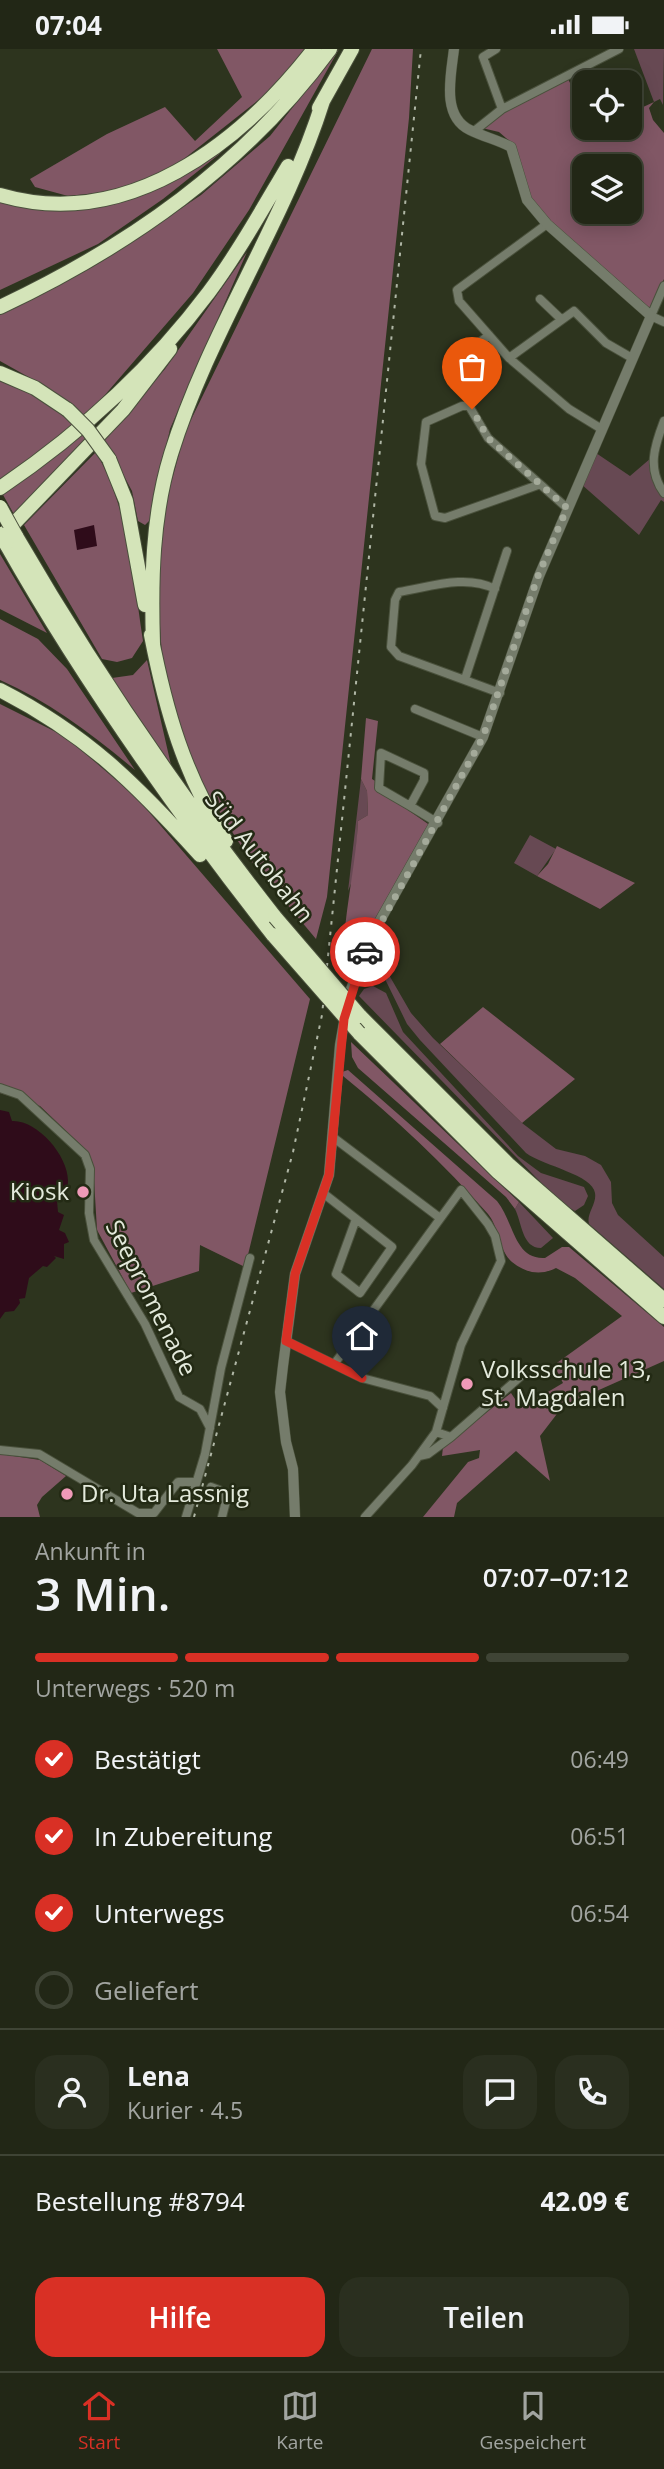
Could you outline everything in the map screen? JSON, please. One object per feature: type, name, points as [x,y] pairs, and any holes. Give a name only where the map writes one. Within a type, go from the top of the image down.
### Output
[{"type":"highway","points":[[0,195],[29,201],[77,203],[126,195],[172,177],[245,123],[314,49]]},
{"type":"highway","points":[[0,307],[91,261],[183,199],[254,138],[330,49]]},
{"type":"highway","points":[[5,538],[123,410],[187,328],[268,200],[352,49]]},
{"type":"highway","points":[[153,644],[153,547],[171,454],[229,310],[310,140],[323,101]]},
{"type":"highway","points":[[0,488],[69,436],[112,398],[208,293]]},
{"type":"highway","points":[[0,373],[35,388],[68,410],[88,430],[109,459],[126,501],[135,536],[153,644],[173,734],[191,779],[241,874]]},
{"type":"highway","name":"Süd Autobahn","points":[[0,507],[5,538],[127,738],[272,935],[359,1033],[498,1172],[664,1316]]},
{"type":"highway","name":"Süd Autobahn","points":[[5,538],[152,754],[241,874],[360,1016],[508,1164],[663,1300]]},
{"type":"highway","points":[[0,690],[40,711],[108,760],[139,787],[219,877],[236,889]]},
{"type":"street","points":[[454,49],[451,104],[461,123],[473,132],[492,136],[511,147],[527,200],[547,224],[651,316],[664,322]]},
{"type":"street","points":[[496,49],[483,57],[502,110]]},
{"type":"street","points":[[473,132],[502,110],[619,49]]},
{"type":"street","points":[[547,224],[458,286],[459,301],[509,358],[569,409],[600,428]]},
{"type":"street","points":[[295,1517],[293,1469],[286,1442],[280,1392],[295,1274],[323,1193],[334,1138],[342,1032],[357,969],[388,906],[438,823],[483,737],[500,694],[538,576],[600,428],[664,286]]},
{"type":"street","points":[[540,299],[561,319]]},
{"type":"street","points":[[509,358],[574,311],[579,313],[606,344],[632,358]]},
{"type":"street","points":[[453,361],[466,350],[475,348],[489,335]]},
{"type":"street","points":[[538,485],[445,518],[435,516],[421,464],[426,422],[462,406],[469,406],[488,438],[567,508]]},
{"type":"street","points":[[664,421],[652,462],[656,482],[664,493]]},
{"type":"street","points":[[465,680],[507,551]]},
{"type":"street","points":[[495,589],[478,582],[460,582],[397,595],[393,653],[500,694]]},
{"type":"street","points":[[415,709],[483,737]]},
{"type":"street","points":[[410,806],[424,780],[424,773],[399,759],[381,753],[377,783],[379,788],[438,823]]},
{"type":"street","name":"Seepromenade","points":[[0,1088],[20,1095],[85,1154],[90,1169],[89,1213],[94,1240],[145,1324],[180,1397],[200,1409],[210,1428]]},
{"type":"street","points":[[334,1138],[440,1218]]},
{"type":"street","points":[[335,1363],[461,1190],[495,1235],[501,1261],[468,1326],[436,1432],[419,1456],[365,1517]]},
{"type":"street","points":[[323,1193],[392,1247],[360,1293],[336,1274],[356,1219]]},
{"type":"street","points":[[186,1517],[250,1258]]},
{"type":"street","points":[[286,1341],[376,1383],[428,1395],[443,1408]]},
{"type":"street","points":[[419,1456],[429,1454],[451,1437],[520,1377]]},
{"type":"street","points":[[436,1432],[451,1437]]},
{"type":"street","points":[[0,1450],[39,1454],[133,1511],[155,1515],[178,1482],[193,1482]]},
{"type":"street","points":[[211,1487],[219,1490],[226,1501],[222,1517]]},
{"type":"shaded area","points":[[217,49],[310,49],[280,83],[166,173],[116,191],[68,196],[35,187],[30,179],[107,134],[165,107],[195,141],[242,97]]},
{"type":"shaded area","points":[[339,49],[249,210],[193,293],[85,418],[41,384],[0,361],[0,315],[101,262],[201,195],[270,136]]},
{"type":"shaded area","points":[[372,49],[413,49],[409,118],[327,897],[316,939],[250,860],[195,773],[163,672],[158,596],[162,516],[185,432]]},
{"type":"shaded area","points":[[634,49],[664,49],[663,105],[660,99],[654,102]]},
{"type":"shaded area","points":[[568,79],[572,87],[572,140],[642,140],[642,108],[654,102],[649,108],[653,120],[664,133],[664,279],[651,309],[547,219],[530,199],[513,144],[499,132],[482,128],[495,116]]},
{"type":"shaded area","points":[[222,152],[163,199],[98,244],[0,290],[0,199],[42,209],[96,206],[160,186]]},
{"type":"shaded area","points":[[247,252],[170,429],[150,520],[145,525],[138,521],[132,491],[104,439],[165,369]]},
{"type":"shaded area","points":[[0,380],[45,400],[75,425],[0,483]]},
{"type":"shaded area","points":[[82,432],[89,441],[16,518],[2,493]]},
{"type":"shaded area","points":[[96,452],[107,474],[123,520],[143,641],[132,658],[117,662],[102,659],[24,525]]},
{"type":"shaded area","points":[[596,453],[630,476],[651,458],[664,486],[664,502],[661,500],[639,535],[581,484]]},
{"type":"shaded area","points":[[94,525],[97,546],[77,550],[74,530]]},
{"type":"shaded area","points":[[0,554],[47,633],[0,609]]},
{"type":"shaded area","points":[[0,619],[38,639],[67,669],[135,770],[71,720],[0,680]]},
{"type":"shaded area","points":[[147,660],[171,765],[112,678],[133,675]]},
{"type":"shaded area","points":[[0,704],[66,737],[136,797],[310,999],[245,1267],[200,1245],[199,1271],[131,1293],[97,1230],[93,1163],[83,1147],[40,1106],[0,1093]]},
{"type":"shaded area","points":[[366,718],[378,721],[372,779],[409,803],[408,810],[431,826],[360,944],[344,940],[358,821],[368,815],[367,791],[361,779]]},
{"type":"shaded area","points":[[361,779],[367,791],[368,815],[358,821],[355,874],[348,891]]},
{"type":"shaded area","points":[[530,835],[556,849],[537,876],[514,863]]},
{"type":"shaded area","points":[[557,846],[635,883],[600,909],[537,876],[548,864]]},
{"type":"shaded area","points":[[344,940],[360,944],[344,980],[338,971]]},
{"type":"shaded area","points":[[371,972],[389,975],[411,1013],[433,1038],[522,1123],[556,1149],[585,1156],[601,1165],[611,1182],[612,1203],[618,1215],[664,1257],[664,1289],[589,1224],[595,1197],[592,1187],[577,1176],[526,1153],[420,1040],[407,1024],[385,979],[370,976]]},
{"type":"shaded area","points":[[373,986],[386,993],[403,1032],[518,1156],[541,1173],[584,1187],[588,1196],[584,1205],[575,1211],[561,1203],[359,996],[364,989]]},
{"type":"shaded area","points":[[483,1007],[575,1079],[522,1123],[440,1044]]},
{"type":"shaded area","points":[[351,1042],[519,1202],[515,1209],[506,1197],[358,1068],[352,1057]]},
{"type":"shaded area","points":[[348,1070],[497,1201],[527,1253],[545,1258],[562,1247],[569,1247],[664,1327],[664,1361],[563,1406],[540,1436],[550,1481],[516,1451],[457,1503],[454,1517],[423,1517],[468,1462],[479,1458],[480,1450],[442,1456],[443,1447],[511,1393],[521,1408],[563,1383],[554,1365],[622,1316],[575,1278],[556,1268],[533,1272],[512,1262],[504,1252],[495,1225],[488,1214],[418,1142],[343,1076],[342,1072]]},
{"type":"shaded area","points":[[0,1110],[9,1112],[12,1121],[24,1123],[49,1140],[65,1166],[68,1180],[66,1192],[57,1201],[58,1212],[64,1215],[59,1230],[65,1233],[69,1242],[64,1244],[64,1259],[54,1256],[56,1258],[47,1267],[43,1266],[29,1278],[25,1298],[19,1299],[20,1303],[14,1311],[5,1312],[0,1319]]},
{"type":"shaded area","points":[[519,1202],[553,1238],[541,1248],[530,1244],[526,1239],[515,1209]]},
{"type":"shaded area","points":[[0,1454],[40,1460],[66,1476],[42,1497],[37,1505],[40,1517],[0,1517]]},
{"type":"railway","points":[[194,1517],[293,1152],[322,1015],[421,49]]},
{"type":"way so far","points":[[365,952],[373,933],[438,823],[483,737],[500,694],[538,576],[567,508],[488,438],[472,409]]},
{"type":"place","name":"Kiosk","points":[[83,1192]]},
{"type":"place","name":"Volksschule 13, St. Magdalen","points":[[467,1384]]},
{"type":"place","name":"Dr. Uta Lassnig","points":[[67,1494]]},
{"type":"route","points":[[362,1378],[286,1341],[295,1274],[329,1175],[344,1019],[349,994],[365,952]]}]
